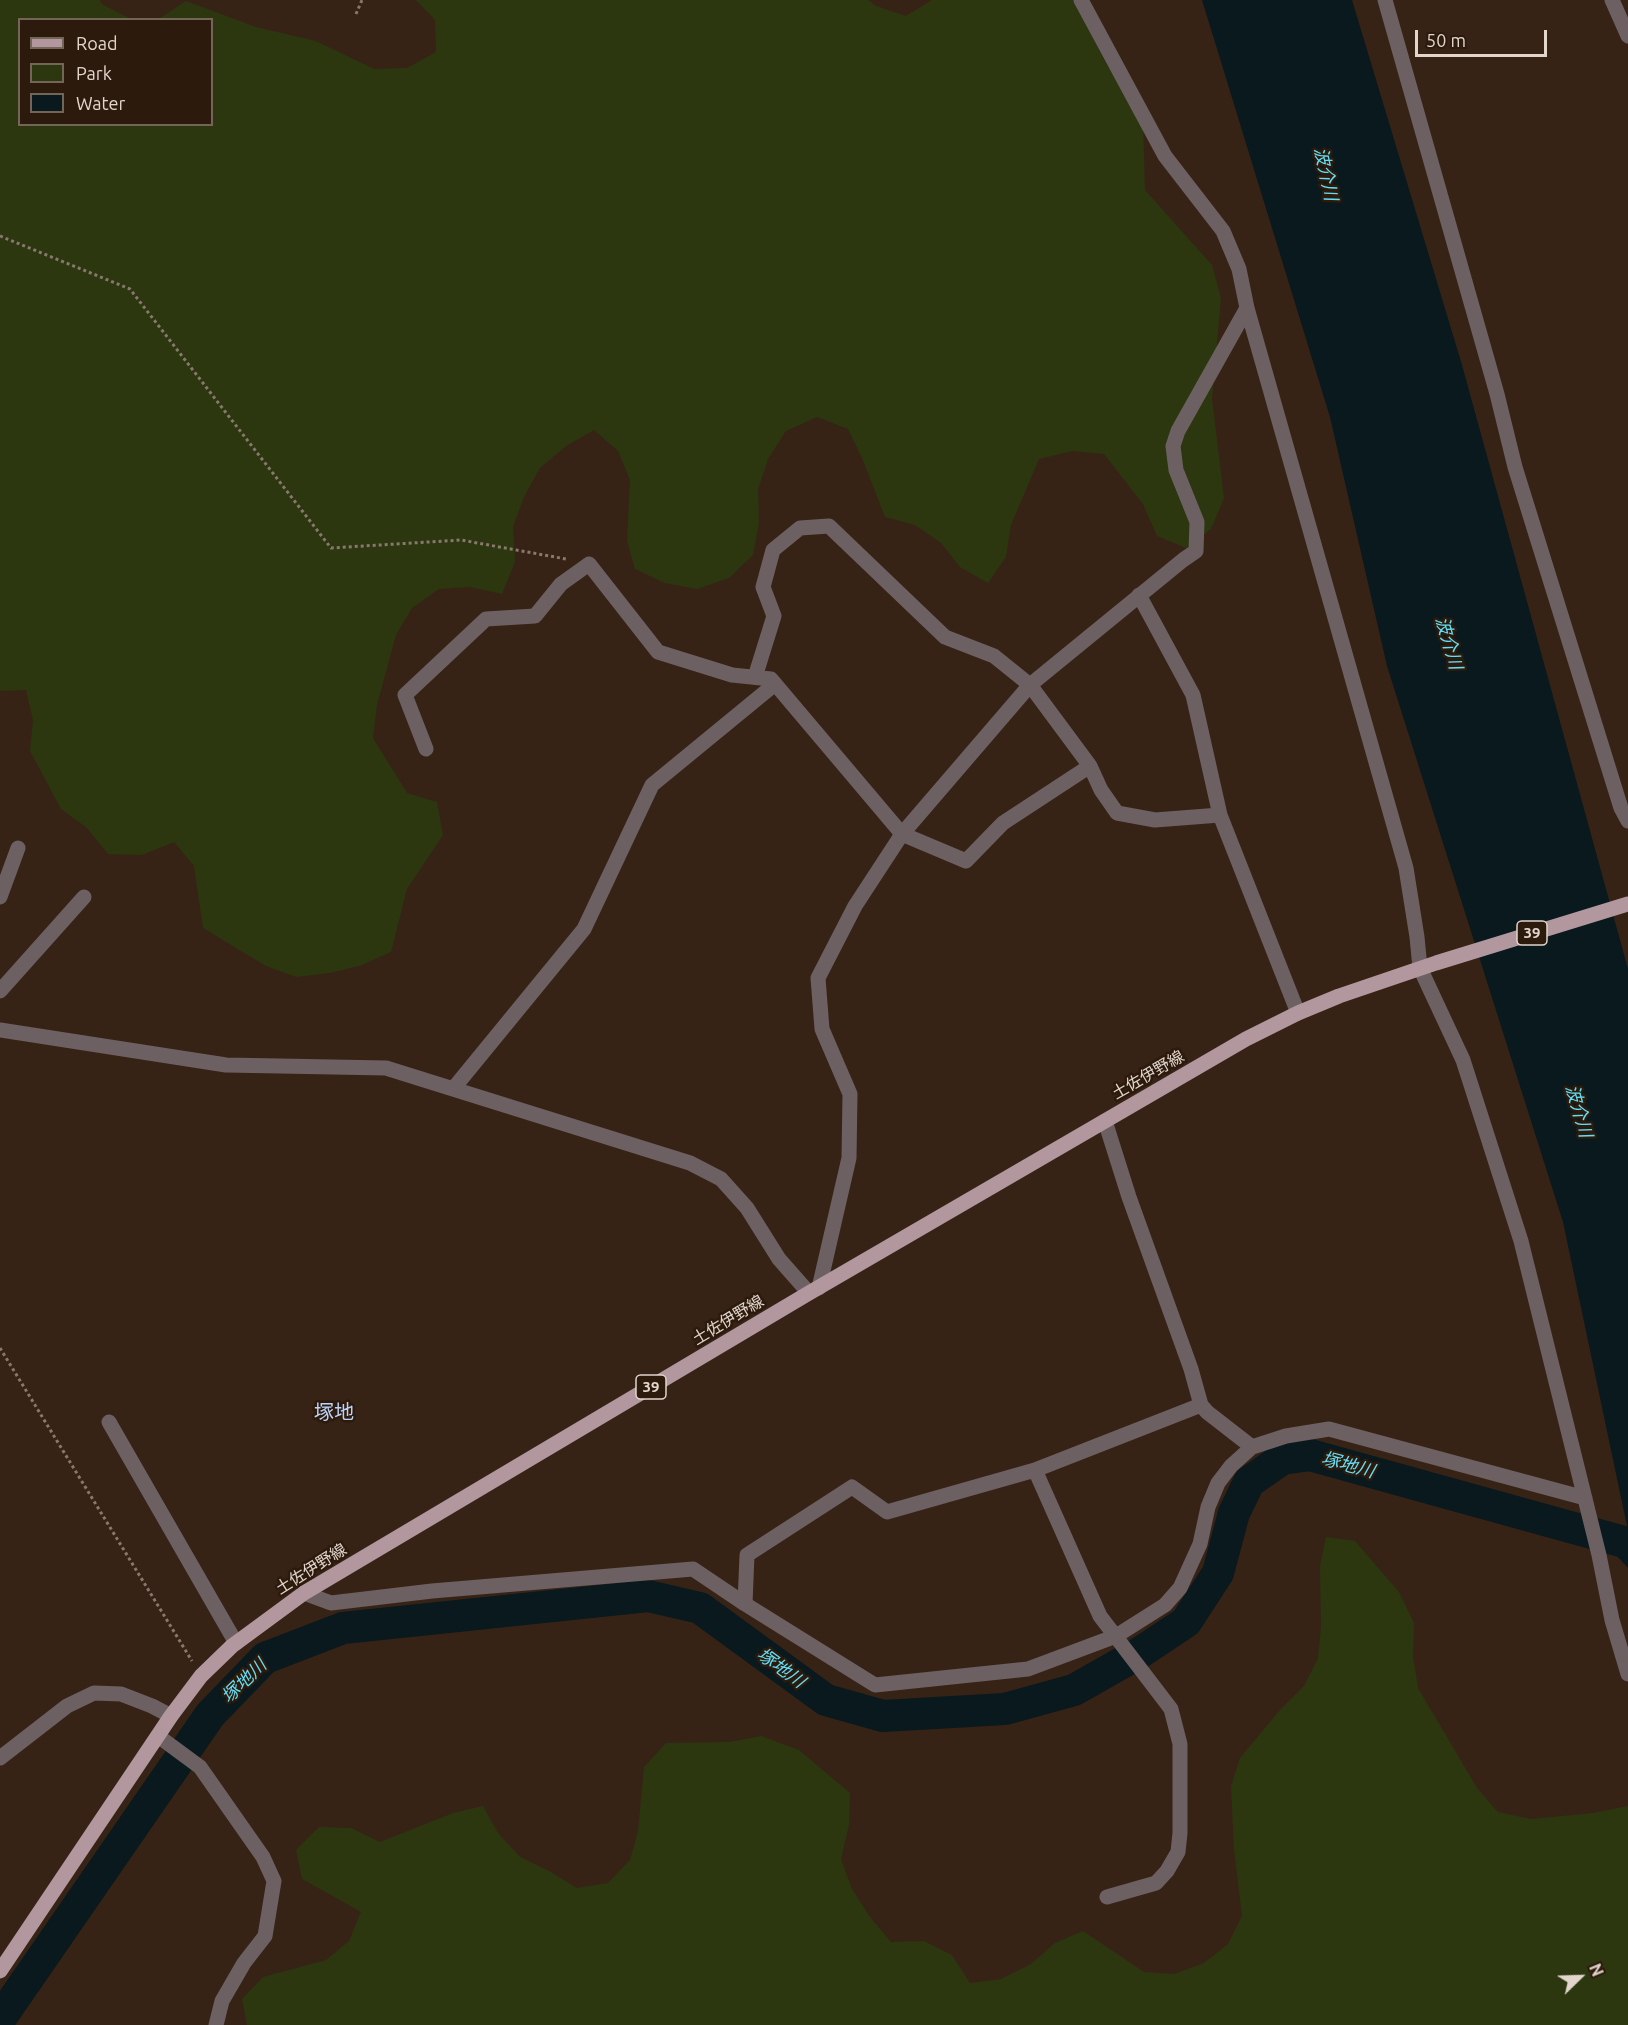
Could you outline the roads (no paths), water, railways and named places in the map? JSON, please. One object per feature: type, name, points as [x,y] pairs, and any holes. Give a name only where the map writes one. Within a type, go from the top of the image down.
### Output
[{"type":"main road","name":"土佐伊野線","points":[[0,1971],[171,1716],[201,1676],[236,1643],[304,1593],[814,1290],[1246,1039],[1339,996],[1420,968],[1628,904]]},
{"type":"street","points":[[1081,0],[1165,156],[1223,231],[1239,269],[1247,309],[1406,867],[1420,968],[1463,1060],[1521,1241],[1599,1555],[1612,1620],[1628,1674]]},
{"type":"street","points":[[1385,0],[1497,394],[1515,467],[1621,808],[1628,821]]},
{"type":"street","points":[[1612,0],[1628,36]]},
{"type":"street","points":[[0,1030],[226,1065],[386,1068],[690,1163],[720,1179],[747,1208],[778,1259],[814,1290],[849,1158],[850,1094],[822,1029],[818,978],[855,906],[902,834],[1030,685],[1196,551],[1197,522],[1176,470],[1173,446],[1178,431],[1247,309]]},
{"type":"street","points":[[755,678],[774,616],[763,587],[773,550],[800,528],[829,526],[945,637],[994,657],[1030,685],[1090,766],[1101,790],[1117,813],[1155,820],[1220,815]]},
{"type":"street","points":[[426,749],[405,695],[486,619],[535,616],[561,584],[589,564],[658,652],[732,675],[771,679],[902,834],[966,861],[1004,823],[1090,766]]},
{"type":"street","points":[[1139,595],[1193,695],[1220,815],[1298,1013]]},
{"type":"street","points":[[453,1089],[584,928],[652,784],[775,684]]},
{"type":"street","points":[[0,897],[18,848]]},
{"type":"street","points":[[0,991],[84,897]]},
{"type":"street","points":[[1105,1121],[1133,1208],[1191,1369],[1201,1405],[1252,1447]]},
{"type":"street","points":[[746,1604],[747,1555],[852,1487],[887,1512],[1035,1470],[1201,1405]]},
{"type":"street","points":[[110,1422],[236,1643]]},
{"type":"street","points":[[304,1593],[330,1603],[432,1591],[693,1569],[875,1685],[1028,1669],[1116,1636],[1164,1605],[1180,1588],[1200,1544],[1208,1507],[1218,1483],[1231,1466],[1252,1447],[1286,1436],[1329,1429],[1586,1504]]},
{"type":"street","points":[[1035,1470],[1100,1616],[1171,1709],[1177,1725],[1180,1744],[1178,1852],[1156,1883],[1107,1897]]},
{"type":"street","points":[[0,1758],[67,1706],[94,1693],[120,1694],[171,1716]]},
{"type":"street","points":[[158,1736],[200,1767],[263,1857],[274,1881],[265,1936],[244,1963],[222,2001],[216,2025]]},
{"type":"water","name":"波介川","points":[[1202,0],[1352,0],[1462,365],[1628,969],[1628,1568],[1616,1555],[1627,1526],[1563,1222],[1387,666],[1330,417]]},
{"type":"waterway","name":"塚地川","points":[[0,2019],[210,1715],[265,1658],[343,1628],[648,1596],[700,1608],[826,1700],[883,1716],[1005,1709],[1074,1690],[1141,1652],[1186,1622],[1218,1573],[1234,1513],[1249,1482],[1282,1459],[1310,1455],[1628,1543]]},
{"type":"district","name":"塚地","points":[[334,1412]]}]
